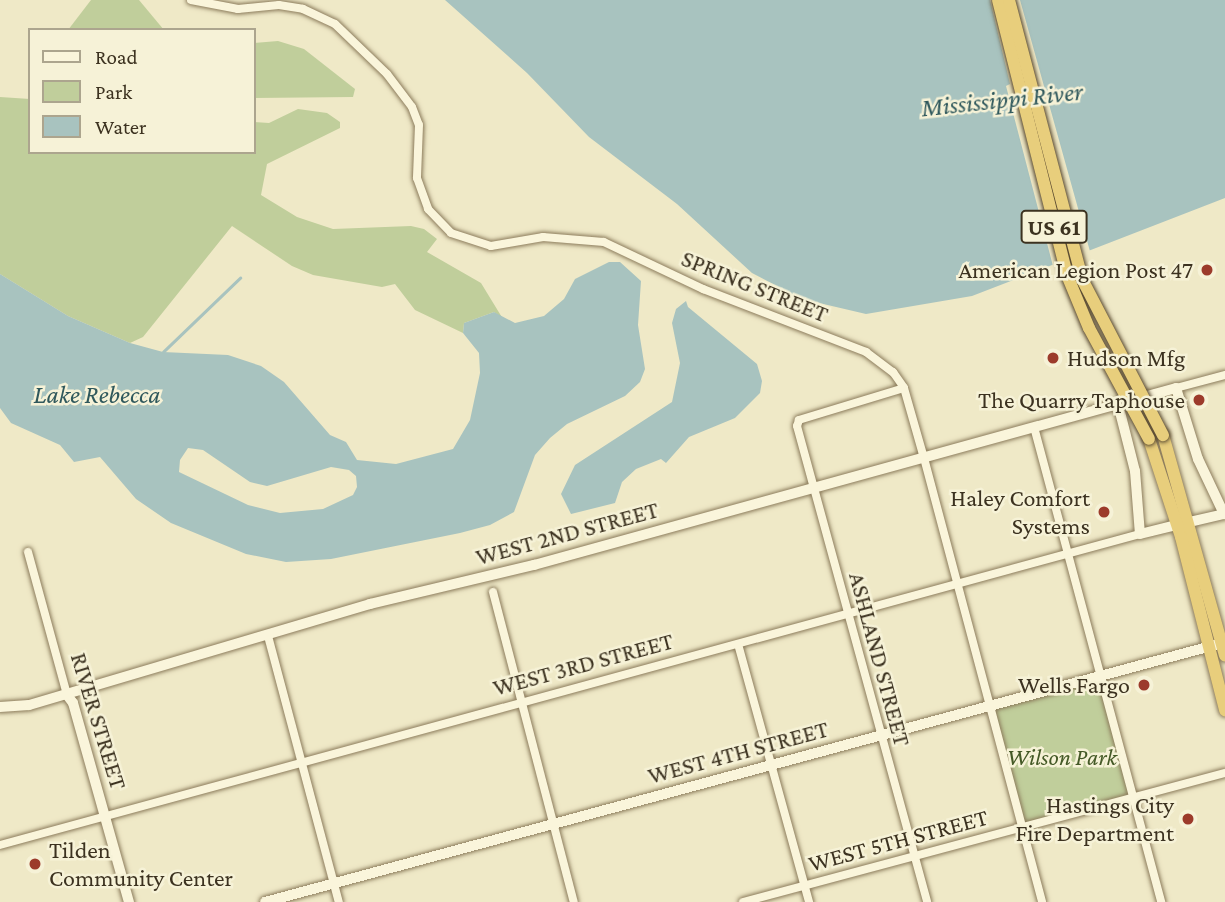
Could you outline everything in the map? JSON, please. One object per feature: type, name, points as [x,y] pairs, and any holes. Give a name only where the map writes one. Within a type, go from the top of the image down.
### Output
[{"type":"highway","name":"US 61","points":[[998,0],[1069,282],[1149,439],[1184,523],[1224,647]]},
{"type":"highway","name":"US 61","points":[[1009,0],[1082,279],[1163,435],[1225,710]]},
{"type":"street","name":"SPRING STREET","points":[[191,0],[238,9],[279,5],[303,9],[335,24],[387,74],[412,107],[419,125],[417,178],[428,209],[451,233],[491,246],[543,237],[604,242],[703,289],[882,360],[904,388],[1042,902]]},
{"type":"street","points":[[1224,514],[1198,459],[1176,388],[1225,375]]},
{"type":"street","name":"ASHLAND STREET","points":[[904,388],[799,420],[797,426],[927,902]]},
{"type":"street","name":"WEST 2ND STREET","points":[[0,706],[29,705],[66,695],[370,604],[813,488],[1176,388]]},
{"type":"street","points":[[1118,404],[1135,471],[1140,534]]},
{"type":"street","points":[[1034,427],[1161,902]]},
{"type":"street","name":"WEST 3RD STREET","points":[[0,845],[957,583],[1224,514]]},
{"type":"street","name":"RIVER STREET","points":[[28,552],[66,695],[73,703],[129,902]]},
{"type":"street","points":[[493,593],[573,902]]},
{"type":"street","points":[[268,636],[339,902]]},
{"type":"street","points":[[738,644],[809,902]]},
{"type":"street","name":"WEST 4TH STREET","points":[[265,902],[1099,676],[1209,647],[1224,647]]},
{"type":"street","name":"WEST 5TH STREET","points":[[743,902],[1225,773]]},
{"type":"green space","points":[[91,0],[139,0],[162,28],[70,28]]},
{"type":"green space","points":[[278,41],[304,49],[355,89],[353,97],[256,98],[256,43]]},
{"type":"green space","points":[[0,97],[28,99],[28,154],[256,154],[256,122],[269,123],[298,109],[327,113],[340,122],[340,128],[267,164],[261,195],[297,217],[333,229],[411,226],[424,229],[437,239],[427,252],[481,283],[503,319],[494,312],[464,323],[463,333],[415,310],[395,284],[382,287],[313,275],[292,266],[232,226],[143,337],[130,343],[68,316],[0,274]]},
{"type":"green space","name":"Wilson Park","points":[[1099,676],[1131,797],[1022,826],[990,705]]},
{"type":"water","name":"Mississippi River","points":[[445,0],[1225,0],[1225,198],[972,296],[866,314],[802,299],[752,273],[677,204],[589,137],[527,73]]},
{"type":"water","name":"Lake Rebecca","points":[[609,262],[620,262],[641,281],[638,325],[645,369],[640,382],[625,396],[567,424],[550,438],[535,455],[514,512],[490,525],[460,533],[331,559],[286,562],[246,554],[171,523],[136,499],[100,457],[74,462],[60,445],[11,423],[0,408],[0,274],[68,316],[130,343],[163,352],[228,355],[261,366],[284,382],[330,435],[346,442],[357,460],[396,464],[453,449],[470,420],[480,373],[479,353],[463,333],[464,323],[494,312],[515,323],[544,316],[564,299],[575,279]],"holes":[[[188,448],[203,450],[250,482],[267,486],[331,467],[349,470],[356,476],[357,487],[353,495],[323,509],[280,513],[248,505],[179,472],[180,460]]]},
{"type":"water","points":[[686,301],[688,307],[757,364],[762,381],[760,393],[735,418],[689,437],[666,463],[661,459],[636,469],[622,482],[615,503],[571,514],[561,494],[575,465],[672,402],[680,363],[672,323],[676,309]]},
{"type":"pier","points":[[990,0],[1020,0],[1091,255],[1054,270],[1006,86],[1010,84]]},
{"type":"waterway","points":[[163,352],[240,278]]},
{"type":"place","name":"American Legion Post 47","points":[[1207,270]]},
{"type":"place","name":"Hudson Mfg","points":[[1053,358]]},
{"type":"place","name":"The Quarry Taphouse","points":[[1199,400]]},
{"type":"place","name":"Haley Comfort Systems","points":[[1104,512]]},
{"type":"place","name":"Wells Fargo","points":[[1144,685]]},
{"type":"place","name":"Hastings City Fire Department","points":[[1188,819]]},
{"type":"place","name":"Tilden Community Center","points":[[35,864]]}]
